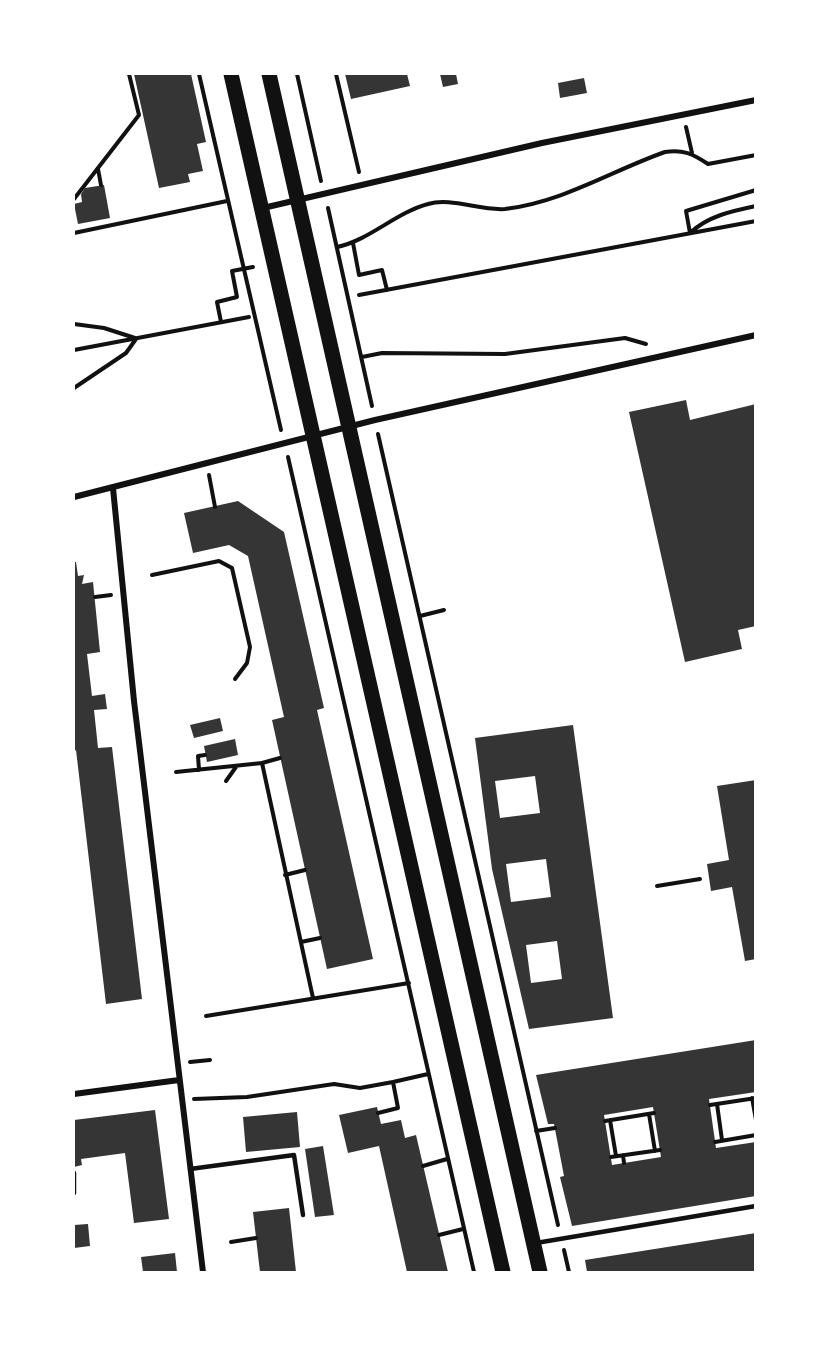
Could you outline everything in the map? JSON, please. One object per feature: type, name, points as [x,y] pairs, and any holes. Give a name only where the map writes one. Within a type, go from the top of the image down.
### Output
[{"type":"main road","points":[[231,74],[503,1272]]},
{"type":"main road","points":[[268,74],[540,1272]]},
{"type":"street","points":[[262,208],[683,113],[756,100]]},
{"type":"street","points":[[74,497],[375,420],[756,335]]},
{"type":"street","points":[[113,488],[134,701],[203,1272]]},
{"type":"street","points":[[74,1094],[179,1080]]},
{"type":"lane","points":[[190,1169],[294,1155],[303,1215]]},
{"type":"lane","points":[[74,1173],[74,1193]]},
{"type":"lane","points":[[534,1244],[561,1237],[756,1206]]},
{"type":"path","points":[[74,200],[139,115],[129,74]]},
{"type":"path","points":[[199,74],[474,1272]]},
{"type":"path","points":[[297,74],[569,1272]]},
{"type":"path","points":[[336,74],[362,185]]},
{"type":"path","points":[[683,113],[692,153]]},
{"type":"path","points":[[337,247],[353,243],[411,210],[431,203],[482,210],[507,208],[568,195],[665,152],[677,150],[692,153],[708,164],[756,155]]},
{"type":"path","points":[[98,168],[101,185]]},
{"type":"path","points":[[690,233],[686,211],[756,190]]},
{"type":"path","points":[[74,200],[81,198]]},
{"type":"path","points":[[74,233],[227,201]]},
{"type":"path","points":[[690,233],[700,223],[730,212],[756,206]]},
{"type":"path","points":[[359,295],[756,221]]},
{"type":"path","points":[[353,243],[359,275],[382,270],[387,290]]},
{"type":"path","points":[[221,322],[217,302],[237,297],[232,271],[253,267]]},
{"type":"path","points":[[74,350],[249,317]]},
{"type":"path","points":[[74,324],[104,328],[136,338]]},
{"type":"path","points":[[74,388],[126,353],[136,338]]},
{"type":"path","points":[[362,357],[382,353],[505,354],[625,338],[646,344],[658,356]]},
{"type":"path","points":[[206,462],[215,507]]},
{"type":"path","points":[[152,575],[219,561],[232,568],[250,647],[247,663],[236,679]]},
{"type":"path","points":[[420,616],[444,610]]},
{"type":"path","points":[[199,770],[198,756],[205,755]]},
{"type":"path","points":[[176,772],[262,763],[280,758]]},
{"type":"path","points":[[262,763],[313,998]]},
{"type":"path","points":[[226,782],[237,766]]},
{"type":"path","points":[[285,875],[305,870]]},
{"type":"path","points":[[657,886],[700,879]]},
{"type":"path","points":[[301,942],[320,938]]},
{"type":"path","points":[[206,1016],[409,983]]},
{"type":"path","points":[[214,1096],[247,1097],[334,1084],[360,1088],[428,1074]]},
{"type":"path","points":[[378,1113],[398,1108],[393,1082]]},
{"type":"path","points":[[710,1105],[754,1098],[756,1120]]},
{"type":"path","points":[[717,1104],[722,1140]]},
{"type":"path","points":[[652,1114],[657,1150],[623,1155],[613,1157],[608,1120],[616,1116],[652,1114]]},
{"type":"path","points":[[537,1131],[555,1128]]},
{"type":"path","points":[[715,1142],[756,1136]]},
{"type":"path","points":[[623,1155],[624,1163]]},
{"type":"path","points":[[423,1166],[447,1160]]},
{"type":"path","points":[[439,1235],[463,1229]]},
{"type":"path","points":[[231,1242],[256,1238]]},
{"type":"building","points":[[134,74],[191,74],[206,142],[197,144],[203,171],[188,174],[190,182],[159,188]]},
{"type":"building","points":[[345,74],[407,74],[410,86],[351,99]]},
{"type":"building","points":[[440,74],[456,74],[458,84],[443,87]]},
{"type":"building","points":[[584,78],[587,93],[560,98],[558,83]]},
{"type":"building","points":[[104,185],[110,218],[78,224],[74,204],[82,202],[81,194],[85,188]]},
{"type":"building","points":[[686,400],[690,420],[756,404],[756,626],[738,630],[742,649],[685,662],[629,412]]},
{"type":"building","points":[[238,501],[284,532],[324,708],[317,710],[373,959],[327,969],[272,720],[284,717],[248,556],[229,545],[193,553],[184,513]]},
{"type":"building","points":[[74,562],[76,562],[78,576],[84,575],[82,584],[93,582],[100,652],[87,654],[92,696],[105,694],[107,709],[94,710],[98,748],[112,747],[142,999],[106,1004],[76,750],[74,751]]},
{"type":"building","points":[[220,718],[223,731],[194,738],[190,725]]},
{"type":"building","points":[[573,725],[613,1018],[529,1029],[492,869],[475,738]],"holes":[[[535,776],[540,813],[500,818],[495,781]],[[546,859],[551,897],[511,902],[506,864]],[[557,941],[562,979],[531,983],[526,945]]]},
{"type":"building","points":[[235,739],[238,755],[207,762],[204,746]]},
{"type":"building","points":[[756,780],[756,959],[745,961],[732,887],[711,891],[707,864],[729,860],[717,786]]},
{"type":"building","points":[[756,1040],[756,1092],[709,1099],[716,1148],[756,1142],[756,1196],[572,1226],[560,1177],[564,1176],[554,1124],[548,1124],[536,1075]],"holes":[[[653,1107],[661,1157],[612,1165],[604,1115]]]},
{"type":"building","points":[[377,1107],[381,1124],[401,1120],[405,1138],[416,1135],[448,1272],[407,1272],[379,1146],[348,1153],[339,1115]]},
{"type":"building","points":[[155,1110],[169,1219],[134,1223],[125,1153],[81,1159],[82,1165],[74,1167],[74,1120]]},
{"type":"building","points":[[297,1112],[300,1147],[246,1152],[243,1117]]},
{"type":"building","points":[[323,1146],[334,1215],[315,1217],[305,1149]]},
{"type":"building","points":[[289,1208],[296,1272],[260,1272],[253,1212]]},
{"type":"building","points":[[88,1224],[90,1246],[74,1248],[74,1225]]},
{"type":"building","points":[[756,1233],[756,1272],[587,1272],[585,1260]]},
{"type":"building","points":[[175,1253],[177,1272],[143,1272],[141,1257]]}]
